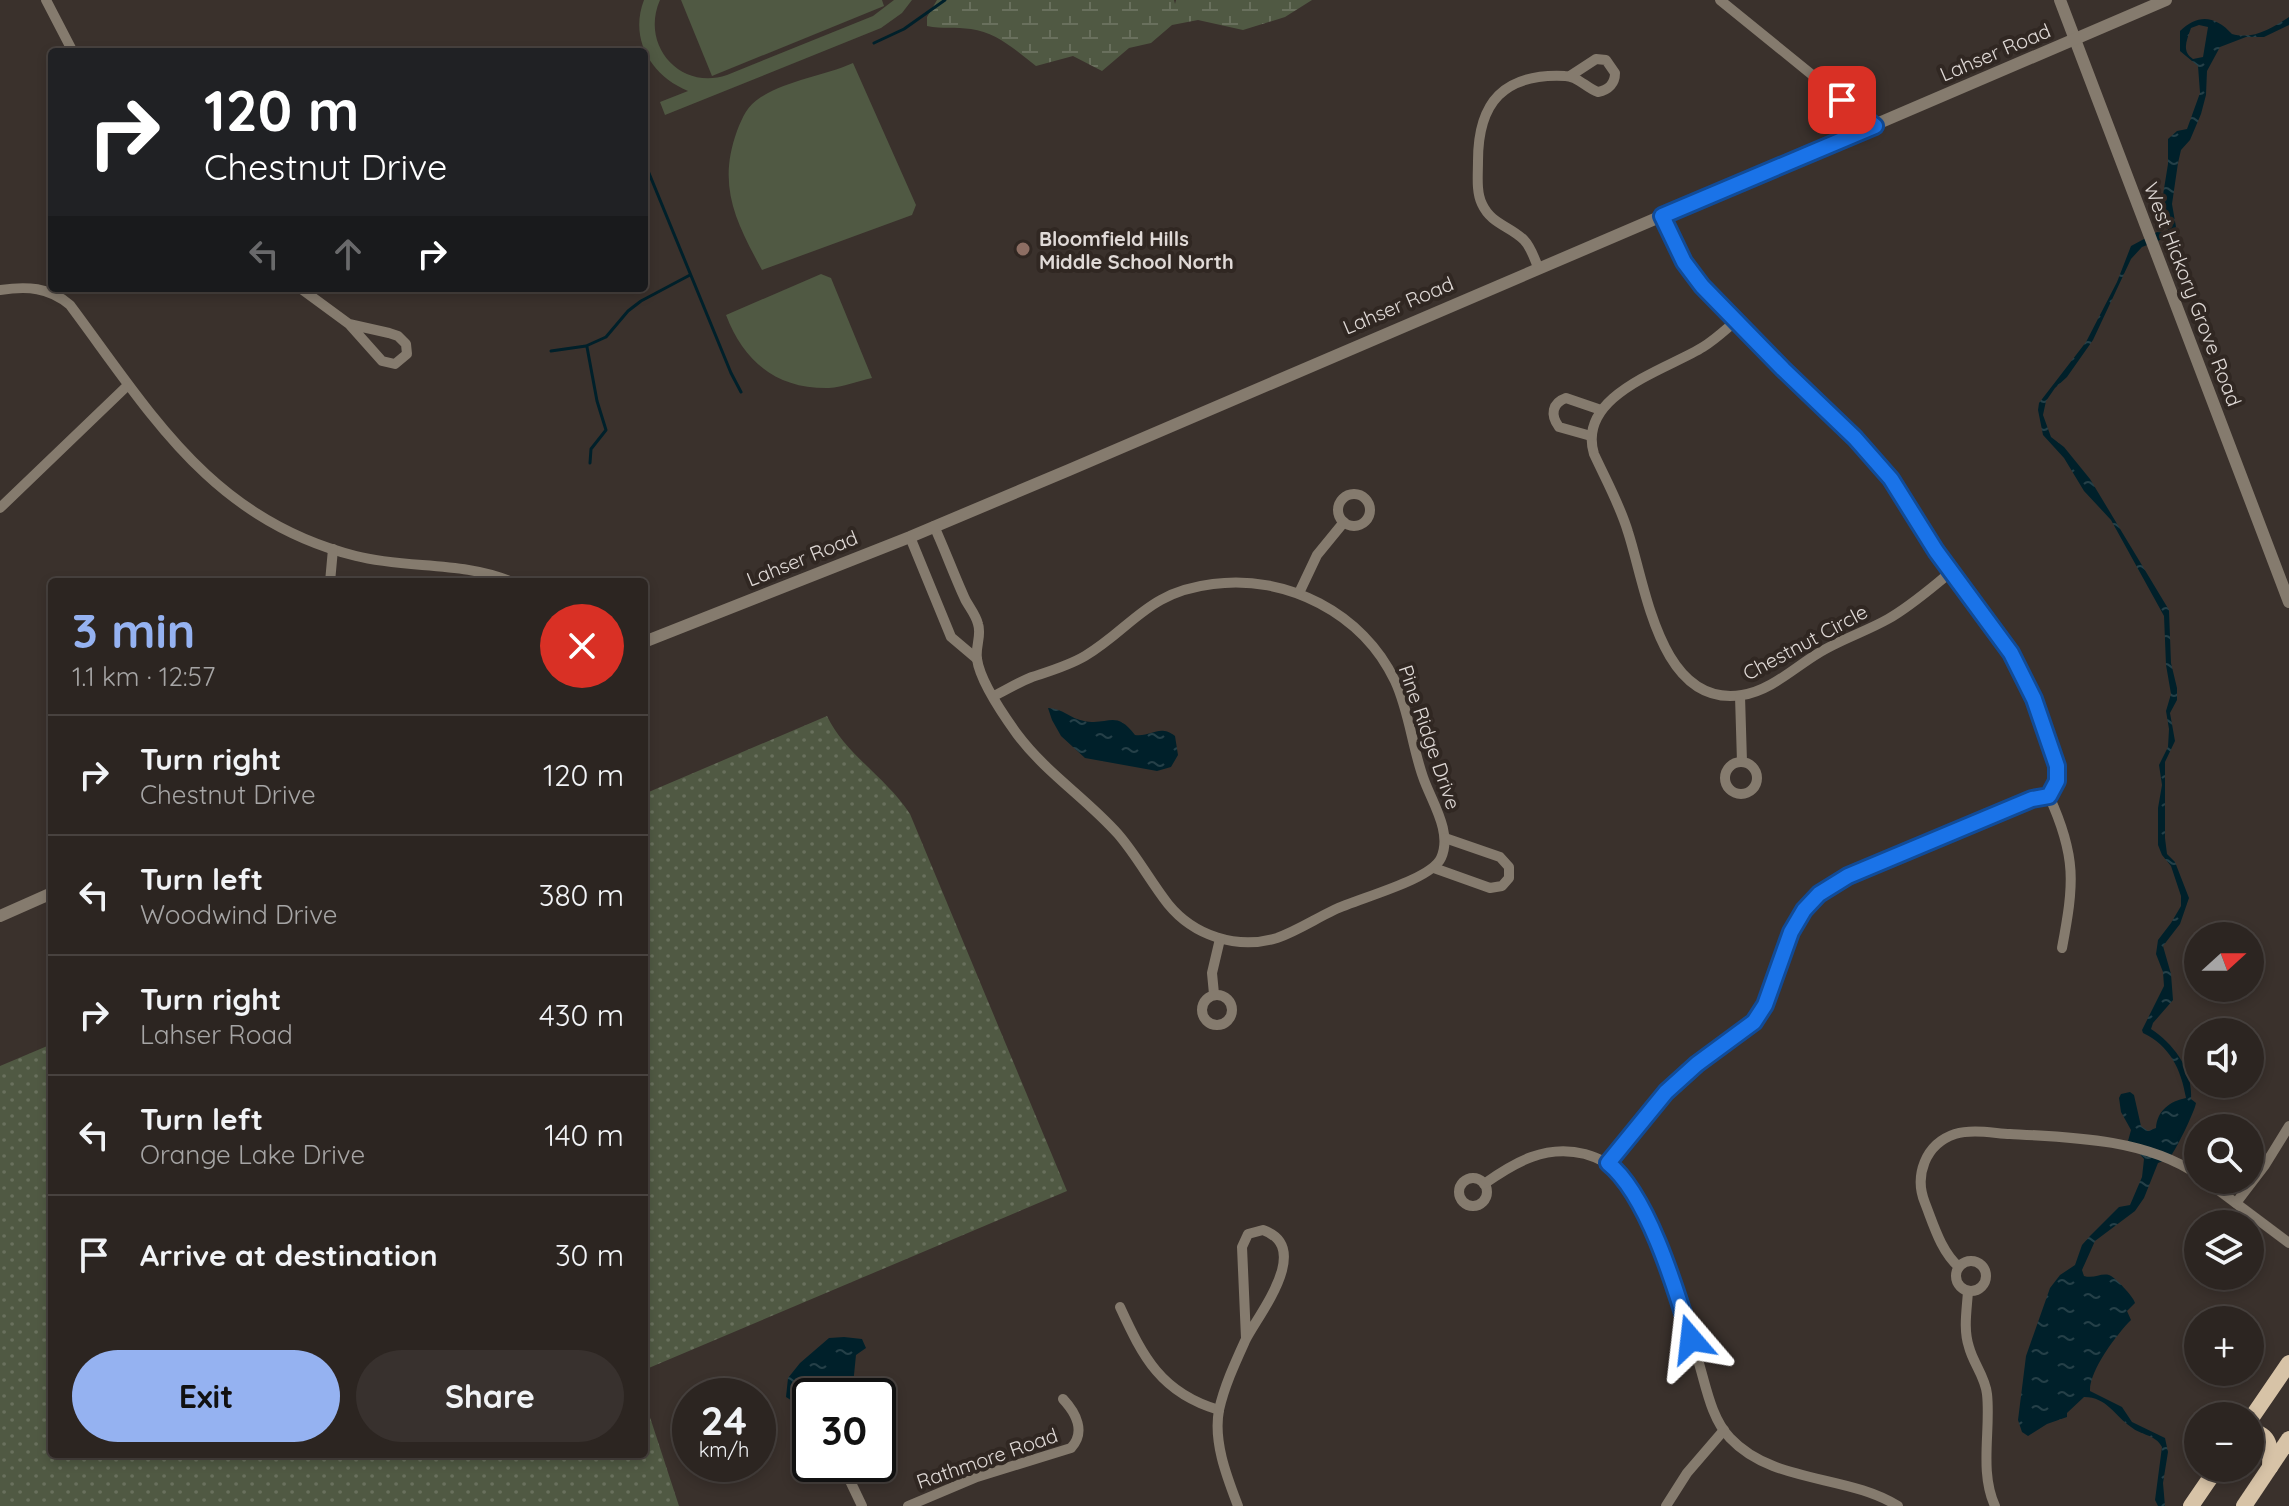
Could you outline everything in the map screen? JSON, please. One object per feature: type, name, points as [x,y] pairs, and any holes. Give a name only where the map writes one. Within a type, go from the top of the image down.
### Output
[{"type":"main road","points":[[2262,1402],[2289,1363]]},
{"type":"main road","points":[[2264,1437],[2268,1441],[2270,1467]]},
{"type":"main road","points":[[2244,1506],[2289,1439]]},
{"type":"main road","points":[[2191,1506],[2207,1482]]},
{"type":"street","points":[[46,0],[71,48]]},
{"type":"street","points":[[1720,0],[1875,126]]},
{"type":"street","name":"West Hickory Grove Road","points":[[2060,0],[2289,602]]},
{"type":"street","name":"Lahser Road","points":[[648,640],[910,537],[2166,0]]},
{"type":"street","points":[[1538,267],[1527,243],[1496,222],[1483,207],[1478,189],[1479,130],[1488,108],[1512,86],[1532,78],[1570,76]]},
{"type":"street","points":[[1662,216],[1693,275],[1877,461],[1951,572],[2000,635],[2030,690],[2057,770],[2057,781],[2049,796],[2064,835],[2072,871],[2072,895],[2062,948]]},
{"type":"street","points":[[0,290],[48,290]]},
{"type":"street","points":[[63,292],[127,386],[182,450],[240,504],[302,538],[333,549],[380,561],[480,572],[499,578]]},
{"type":"street","points":[[305,292],[349,324],[382,361],[395,364],[407,354],[406,344],[398,336],[349,324]]},
{"type":"street","points":[[1601,410],[1566,398],[1553,410],[1553,418],[1559,427],[1591,436],[1601,410],[1640,380],[1709,343],[1737,320]]},
{"type":"street","points":[[0,508],[127,386]]},
{"type":"street","name":"Chestnut Circle","points":[[1591,436],[1594,454],[1623,516],[1653,617],[1673,662],[1686,679],[1698,688],[1716,694],[1740,696],[1762,689],[1829,647],[1890,618],[1951,572]]},
{"type":"street","points":[[1299,593],[1317,555],[1344,522]]},
{"type":"street","points":[[934,526],[979,625],[977,659]]},
{"type":"street","points":[[910,537],[951,637],[977,659],[994,696],[1026,745],[1052,774],[1122,838],[1175,912],[1201,931],[1220,939],[1248,942],[1274,938],[1352,901],[1422,877],[1434,868]]},
{"type":"street","points":[[330,578],[333,549]]},
{"type":"street","name":"Pine Ridge Drive","points":[[994,696],[1076,661],[1096,649],[1148,605],[1182,590],[1208,584],[1245,582],[1299,593],[1351,624],[1387,667],[1402,699],[1420,768],[1445,838],[1442,855],[1434,868],[1490,888],[1502,886],[1509,878],[1509,867],[1500,857],[1445,838]]},
{"type":"street","points":[[1740,696],[1742,762]]},
{"type":"street","points":[[1608,1163],[1666,1092],[1697,1064],[1754,1022],[1765,1005],[1791,932],[1804,910],[1819,894],[1848,876],[2032,799],[2049,796]]},
{"type":"street","points":[[0,916],[48,895]]},
{"type":"street","points":[[1214,994],[1212,973],[1220,939]]},
{"type":"street","points":[[2236,1203],[2289,1126]]},
{"type":"street","points":[[1959,1267],[1947,1257],[1921,1191],[1923,1166],[1931,1151],[1953,1135],[1967,1132],[2087,1138],[2119,1144],[2184,1167]]},
{"type":"street","points":[[1484,1184],[1510,1166],[1546,1152],[1576,1152],[1608,1163],[1631,1190],[1654,1236],[1713,1410],[1724,1430],[1745,1451],[1767,1463],[1857,1488],[1898,1506]]},
{"type":"street","points":[[2224,1194],[2289,1243]]},
{"type":"street","points":[[1238,1506],[1221,1452],[1219,1410],[1246,1338],[1270,1301],[1282,1270],[1278,1241],[1271,1233],[1261,1230],[1248,1234],[1242,1247],[1246,1338]]},
{"type":"street","points":[[1975,1261],[1985,1270],[1985,1279],[1981,1287],[1968,1291],[1958,1283],[1956,1275],[1959,1267],[1975,1261]]},
{"type":"street","points":[[1968,1291],[1966,1336],[1987,1391],[1987,1472],[1989,1491],[1995,1506]]},
{"type":"street","points":[[1120,1307],[1139,1349],[1156,1372],[1182,1392],[1219,1410]]},
{"type":"street","name":"Rathmore Road","points":[[908,1506],[977,1477],[1071,1448],[1077,1440],[1079,1426],[1075,1413],[1063,1399]]},
{"type":"street","points":[[1666,1506],[1696,1461],[1724,1430]]},
{"type":"street","points":[[851,1482],[862,1506]]},
{"type":"green space","points":[[644,0],[660,0],[655,33],[660,48],[680,70],[710,78],[727,75],[873,16],[894,0],[912,0],[902,13],[881,28],[665,115],[660,102],[688,91],[663,76],[648,57],[648,48],[644,48],[639,29]]},
{"type":"green space","points":[[681,0],[882,0],[884,6],[712,76]]},
{"type":"green space","points":[[937,0],[1174,0],[1175,4],[1176,0],[1312,0],[1285,17],[1243,30],[1198,20],[1172,25],[1151,43],[1129,48],[1102,71],[1073,56],[1036,66],[989,34],[971,29],[927,26],[927,17]]},
{"type":"green space","points":[[853,63],[916,205],[912,215],[762,270],[737,219],[729,186],[731,151],[741,121],[752,104],[772,91]]},
{"type":"green space","points":[[821,274],[831,278],[872,378],[829,388],[794,384],[765,370],[733,332],[726,315]]},
{"type":"green space","points":[[827,716],[844,742],[910,814],[1067,1191],[648,1368],[648,792]]},
{"type":"green space","points":[[48,1046],[48,1458],[648,1458],[648,1411],[679,1506],[0,1506],[0,1066]]},
{"type":"water","points":[[2289,17],[2289,25],[2264,37],[2246,37],[2220,47],[2207,71],[2201,114],[2190,140],[2181,150],[2172,204],[2176,227],[2170,236],[2142,247],[2131,259],[2093,340],[2046,401],[2043,415],[2051,437],[2064,447],[2090,479],[2169,610],[2171,663],[2177,700],[2170,713],[2175,741],[2165,762],[2165,838],[2167,854],[2175,862],[2189,898],[2180,924],[2163,946],[2171,974],[2173,1000],[2151,1029],[2167,1042],[2184,1066],[2184,1090],[2173,1060],[2142,1030],[2164,986],[2163,972],[2156,954],[2158,940],[2181,906],[2181,896],[2171,866],[2158,845],[2158,808],[2162,785],[2159,765],[2168,747],[2166,711],[2171,694],[2164,616],[2111,520],[2084,491],[2064,458],[2043,435],[2038,410],[2039,403],[2086,342],[2117,282],[2131,246],[2157,232],[2167,233],[2170,222],[2162,201],[2168,164],[2168,139],[2177,131],[2187,129],[2200,93],[2198,66],[2180,51],[2180,31],[2193,21],[2207,19],[2220,23],[2232,34],[2262,32]],"holes":[[[2199,25],[2208,27],[2203,57],[2193,59],[2186,49],[2191,28]]]},
{"type":"water","points":[[1048,708],[1084,721],[1117,720],[1135,735],[1164,731],[1175,736],[1178,755],[1171,767],[1157,771],[1085,758],[1061,736]]},
{"type":"water","points":[[2130,1092],[2134,1095],[2141,1126],[2148,1131],[2156,1128],[2165,1108],[2191,1098],[2196,1103],[2192,1114],[2184,1114],[2184,1132],[2173,1154],[2158,1163],[2144,1198],[2135,1211],[2095,1241],[2082,1270],[2084,1276],[2112,1276],[2135,1303],[2127,1311],[2131,1320],[2099,1363],[2090,1391],[2122,1407],[2132,1422],[2165,1438],[2168,1452],[2163,1483],[2165,1506],[2158,1506],[2155,1500],[2162,1447],[2156,1440],[2135,1430],[2099,1400],[2084,1397],[2067,1413],[2067,1417],[2047,1424],[2028,1436],[2022,1432],[2018,1420],[2026,1356],[2050,1288],[2060,1275],[2075,1265],[2082,1245],[2090,1236],[2119,1207],[2130,1205],[2142,1177],[2144,1159],[2128,1141],[2131,1130],[2121,1112],[2119,1098],[2121,1094]]},
{"type":"water","points":[[829,1338],[862,1339],[866,1348],[856,1355],[854,1378],[792,1378],[792,1401],[786,1397],[788,1378]]},
{"type":"waterway","points":[[874,43],[904,29],[945,0]]},
{"type":"waterway","points":[[648,171],[741,392]]},
{"type":"waterway","points":[[551,351],[586,346],[606,337],[641,301],[690,275]]},
{"type":"waterway","points":[[587,347],[606,430],[591,449],[590,463]]},
{"type":"place","name":"Bloomfield Hills Middle School North","points":[[1023,249]]},
{"type":"route","points":[[1691,1339],[1644,1214],[1620,1174],[1608,1163],[1666,1092],[1697,1064],[1741,1034],[1762,1012],[1791,932],[1804,910],[1819,894],[1848,876],[2032,799],[2049,796],[2057,781],[2057,766],[2034,699],[2019,667],[1988,617],[1936,551],[1877,461],[1693,275],[1662,216],[1875,126],[1842,100]]}]
